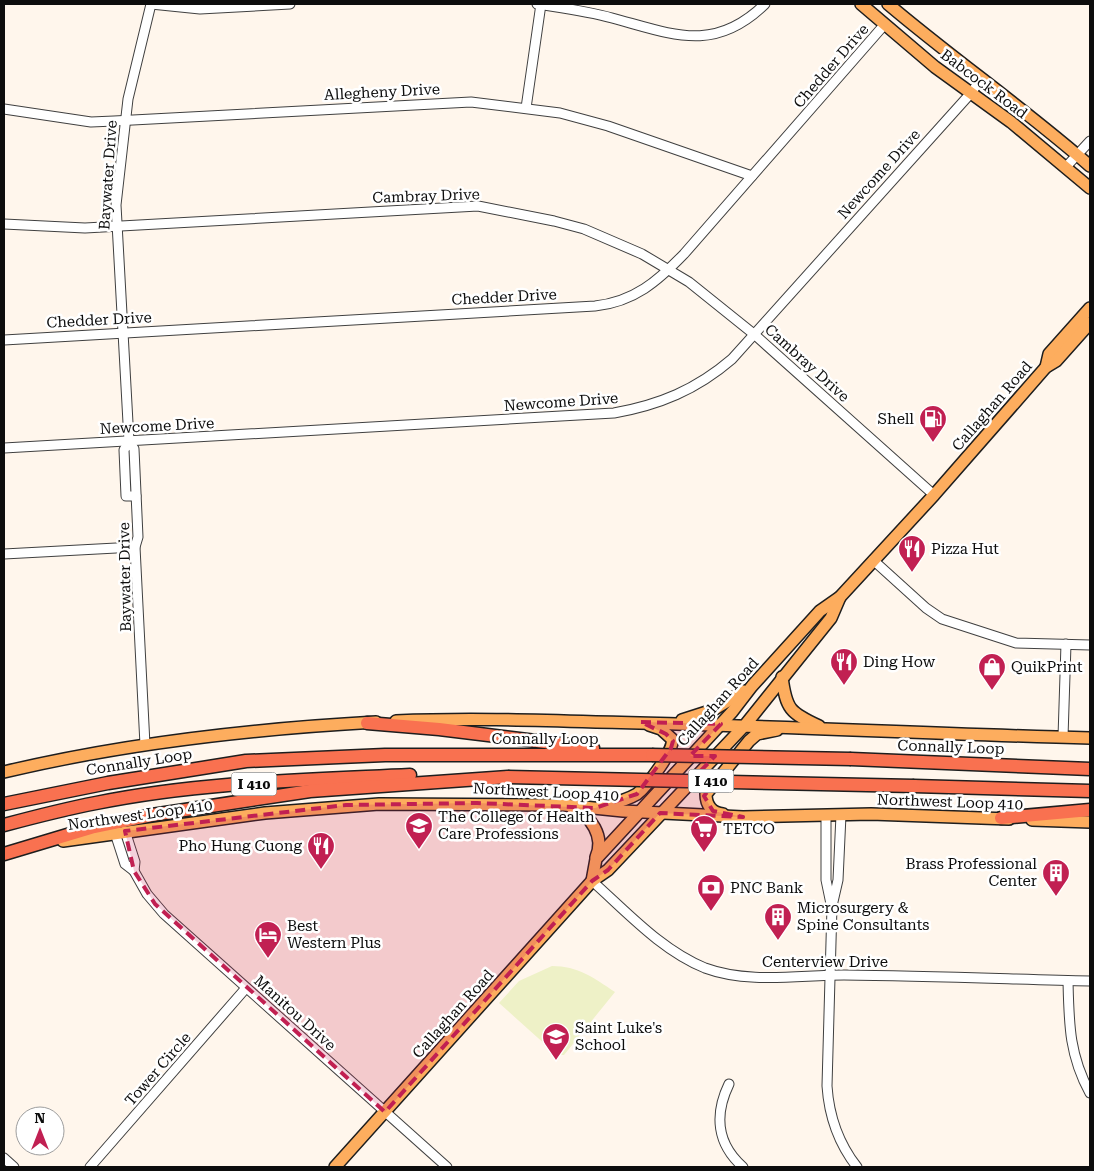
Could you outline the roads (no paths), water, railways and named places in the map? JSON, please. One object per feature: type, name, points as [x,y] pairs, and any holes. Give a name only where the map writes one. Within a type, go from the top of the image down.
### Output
[{"type":"highway","points":[[367,722],[652,755]]},
{"type":"highway","name":"Connally Loop","points":[[4,804],[108,782],[246,761],[385,755],[652,755],[851,759],[1090,769]]},
{"type":"highway","name":"I 410","points":[[4,825],[98,803],[246,785],[410,775],[1090,791]]},
{"type":"highway","points":[[4,854],[94,827],[152,815],[310,791],[508,777]]},
{"type":"highway","points":[[1001,818],[1090,810]]},
{"type":"main road","name":"Babcock Road","points":[[861,4],[935,67],[1010,122],[1090,188]]},
{"type":"main road","name":"Babcock Road","points":[[888,4],[981,79],[1047,128],[1090,166]]},
{"type":"main road","name":"Callaghan Road","points":[[1046,367],[1048,354],[1090,308]]},
{"type":"main road","name":"Callaghan Road","points":[[596,859],[638,811],[721,724],[752,686],[820,611],[840,597],[934,495],[1046,367],[1056,361],[1090,323]]},
{"type":"main road","name":"Callaghan Road","points":[[335,1167],[592,881],[608,870],[746,724],[831,618],[840,597]]},
{"type":"main road","points":[[782,678],[784,695],[791,711],[798,717],[828,729]]},
{"type":"main road","points":[[666,723],[713,710],[752,686]]},
{"type":"main road","points":[[4,772],[42,763],[145,745],[264,730],[367,722],[456,719],[746,724],[828,729],[1090,738]]},
{"type":"main road","points":[[595,808],[621,801],[637,794],[651,779],[670,748],[672,739],[641,722]]},
{"type":"main road","points":[[743,818],[713,811],[706,800],[706,794],[749,741],[757,734],[788,727]]},
{"type":"main road","points":[[564,804],[579,810],[593,824],[600,840],[600,850],[596,859],[592,881]]},
{"type":"main road","name":"Northwest Loop 410","points":[[4,854],[64,841],[120,832],[265,812],[346,805],[564,804],[595,808],[743,818],[841,815],[1090,822]]},
{"type":"street","points":[[151,4],[190,9],[239,5],[290,4]]},
{"type":"street","name":"Baywater Drive","points":[[145,745],[135,547],[138,536],[124,450],[129,441],[116,205],[126,120],[151,4]]},
{"type":"street","points":[[537,4],[591,12],[668,35],[692,36],[716,33],[738,25],[765,4]]},
{"type":"street","points":[[526,108],[541,4]]},
{"type":"street","name":"Chedder Drive","points":[[4,340],[605,304],[626,299],[640,292],[670,269],[885,24]]},
{"type":"street","name":"Newcome Drive","points":[[4,448],[614,414],[657,404],[697,385],[732,359],[971,93],[981,79]]},
{"type":"street","name":"Allegheny Drive","points":[[4,109],[91,122],[448,102],[526,108],[560,113],[608,126],[752,176]]},
{"type":"street","points":[[1065,168],[1090,141]]},
{"type":"street","name":"Cambray Drive","points":[[4,224],[85,228],[478,206],[554,221],[584,230],[642,254],[670,269],[719,305],[755,335],[934,495]]},
{"type":"street","points":[[4,554],[135,547]]},
{"type":"street","points":[[873,560],[926,608],[942,619],[1016,643],[1090,644]]},
{"type":"street","points":[[1063,737],[1066,644]]},
{"type":"street","points":[[826,815],[826,880],[832,906]]},
{"type":"street","points":[[841,815],[838,880],[832,906],[827,1094],[838,1136],[857,1167]]},
{"type":"street","name":"Manitou Drive","points":[[120,832],[125,864],[134,871],[155,904],[246,988],[447,1167]]},
{"type":"street","name":"Centerview Drive","points":[[592,881],[670,950],[707,968],[753,977],[830,975],[1090,981]]},
{"type":"street","points":[[1068,981],[1071,1041],[1079,1072],[1090,1093]]},
{"type":"street","name":"Tower Circle","points":[[90,1167],[246,988]]},
{"type":"street","points":[[729,1084],[719,1110],[720,1129],[729,1152],[743,1167]]},
{"type":"street","points":[[4,1158],[14,1167]]},
{"type":"place","name":"Shell","points":[[933,443]]},
{"type":"place","name":"Pizza Hut","points":[[912,573]]},
{"type":"place","name":"Ding How","points":[[844,686]]},
{"type":"place","name":"QuikPrint","points":[[992,691]]},
{"type":"place","name":"The College of Health Care Professions","points":[[419,850]]},
{"type":"place","name":"TETCO","points":[[704,853]]},
{"type":"place","name":"Pho Hung Cuong","points":[[321,870]]},
{"type":"place","name":"Brass Professional Center","points":[[1056,897]]},
{"type":"place","name":"PNC Bank","points":[[711,912]]},
{"type":"place","name":"Microsurgery & Spine Consultants","points":[[778,941]]},
{"type":"place","name":"Best Western Plus","points":[[268,959]]},
{"type":"place","name":"Saint Luke's School","points":[[556,1061]]}]
